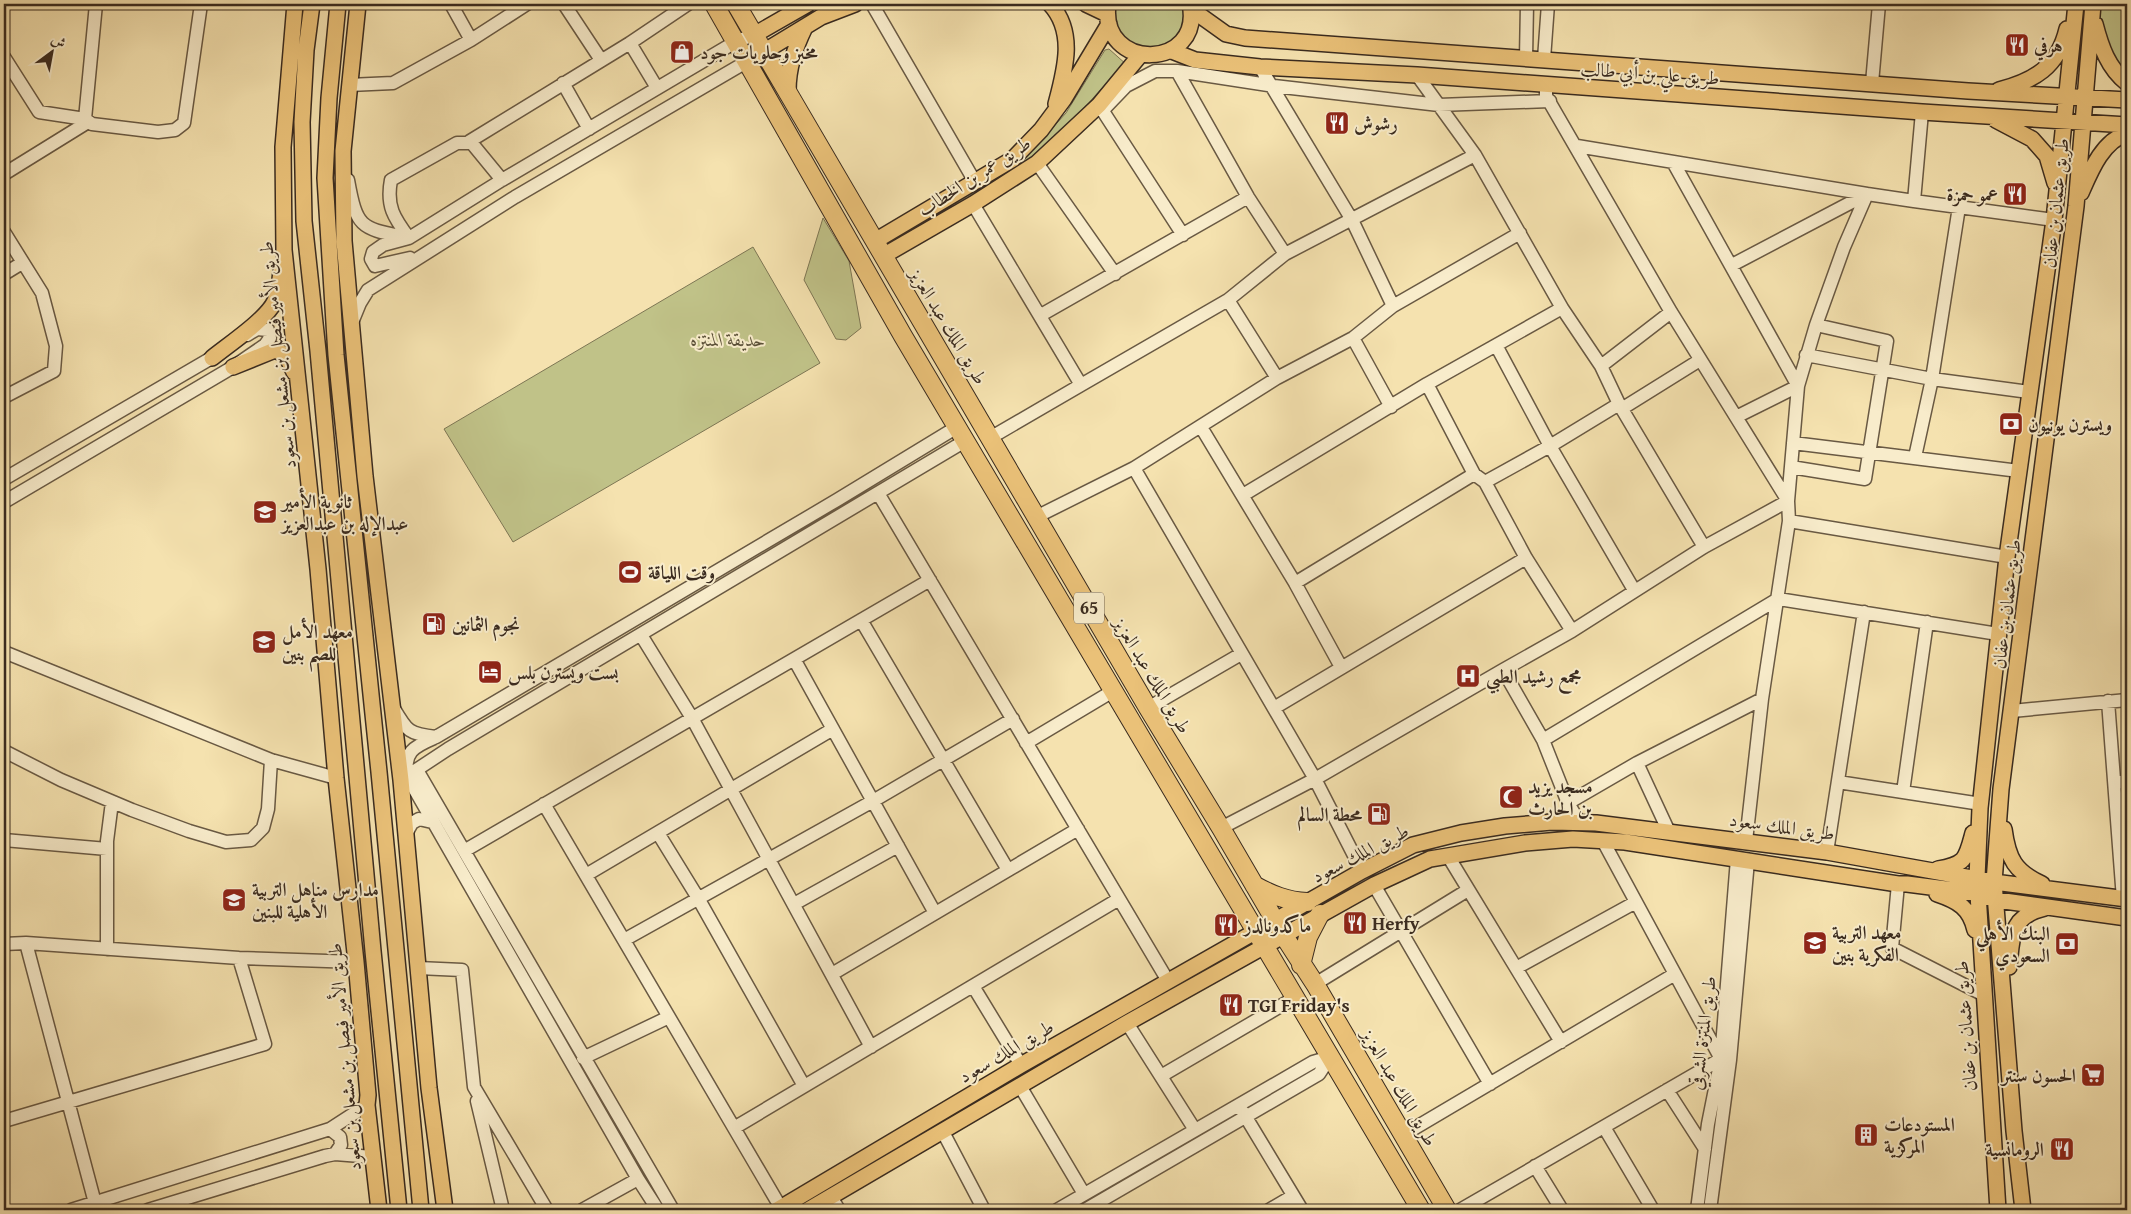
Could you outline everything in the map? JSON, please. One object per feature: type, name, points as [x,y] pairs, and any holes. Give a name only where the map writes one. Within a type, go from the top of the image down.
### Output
[{"type":"highway","name":"65","points":[[714,4],[737,41],[961,434],[1421,1210]]},
{"type":"highway","name":"طريق الملك عبد العزيز","points":[[736,4],[1148,708],[1301,965],[1315,984],[1447,1210]]},
{"type":"highway","points":[[1254,885],[1274,896],[1290,901],[1307,902]]},
{"type":"highway","points":[[1301,965],[1308,937],[1320,914]]},
{"type":"main road","name":"طريق الأمير فيصل بن مشعل بن سعود","points":[[295,4],[283,147],[284,250],[318,569],[336,778],[356,962],[379,1210]]},
{"type":"main road","name":"طريق الأمير فيصل بن مشعل بن سعود","points":[[312,4],[306,50],[302,122],[304,221],[318,351],[373,951],[399,1210]]},
{"type":"main road","points":[[338,4],[329,98],[325,178],[336,355],[379,772],[421,1210]]},
{"type":"main road","points":[[358,4],[343,151],[344,241],[360,424],[392,706],[408,775],[406,834],[429,1088],[436,1210]]},
{"type":"main road","points":[[754,35],[797,8],[808,4]]},
{"type":"main road","points":[[765,51],[821,17],[855,4]]},
{"type":"main road","points":[[1050,4],[1057,12],[1064,29],[1066,51],[1066,69],[1054,112]]},
{"type":"main road","points":[[1086,4],[1108,14],[1113,35],[1120,44],[1141,54],[1158,56],[1172,51],[1186,34],[1190,22],[1190,7]]},
{"type":"main road","name":"طريق علي بن أبي طالب","points":[[1190,7],[1226,34],[1245,38],[1872,83],[1986,93],[2127,100]]},
{"type":"main road","points":[[1986,93],[2028,82],[2040,73],[2059,51],[2075,7]]},
{"type":"main road","name":"طريق عثمان بن عفان","points":[[1998,1210],[1977,885],[1980,806],[2007,556],[2054,220],[2075,7]]},
{"type":"main road","points":[[2092,7],[2100,42],[2110,65],[2127,83]]},
{"type":"main road","name":"طريق عثمان بن عفان","points":[[2023,1210],[1994,882],[2000,799],[2076,206],[2092,7]]},
{"type":"main road","name":"طريق عمر بن الخطاب","points":[[879,249],[976,182],[1013,159],[1041,130],[1078,79],[1108,14]]},
{"type":"main road","points":[[788,91],[788,74],[793,51],[805,27]]},
{"type":"main road","name":"طريق علي بن أبي طالب","points":[[1172,51],[1195,60],[1260,67],[1417,75],[2127,125]]},
{"type":"main road","name":"طريق عمر بن الخطاب","points":[[879,249],[973,204],[1038,163],[1100,108],[1141,54]]},
{"type":"main road","points":[[1968,114],[1999,120],[2032,139],[2047,156],[2057,193]]},
{"type":"main road","points":[[2076,206],[2091,171],[2105,148],[2127,133]]},
{"type":"main road","points":[[212,358],[260,319],[274,304],[278,294],[284,250]]},
{"type":"main road","points":[[233,367],[275,350],[280,351],[286,355],[299,385]]},
{"type":"main road","points":[[360,424],[361,465],[380,708],[379,772]]},
{"type":"main road","points":[[318,569],[358,778]]},
{"type":"main road","points":[[2000,799],[2006,847],[2014,864],[2025,877],[2057,891]]},
{"type":"main road","points":[[1929,871],[1956,866],[1964,860],[1980,806]]},
{"type":"main road","name":"طريق الملك سعود","points":[[779,1209],[1020,1065],[1362,871],[1413,845],[1461,833],[1533,824],[1580,823],[1746,841],[1827,852],[1929,871],[1977,885],[1997,900],[2127,921]]},
{"type":"main road","name":"طريق الملك سعود","points":[[808,1210],[1127,1023],[1265,947],[1320,914],[1374,885],[1430,859],[1477,849],[1525,842],[1573,839],[1625,842],[1902,884],[1977,885],[1994,882],[2125,899]]},
{"type":"main road","points":[[1902,884],[1953,899],[1962,905],[1972,918],[1980,952]]},
{"type":"main road","points":[[2005,1018],[2014,929],[2030,912],[2045,908],[2067,910]]},
{"type":"main road","points":[[373,951],[374,1157],[388,1210]]},
{"type":"main road","points":[[429,1088],[445,1210]]},
{"type":"street","points":[[87,120],[96,4]]},
{"type":"street","points":[[4,57],[39,112],[87,120],[92,124],[158,132],[175,130],[184,123],[201,4]]},
{"type":"street","points":[[451,4],[471,40]]},
{"type":"street","points":[[349,85],[393,83],[471,40],[527,4]]},
{"type":"street","points":[[564,4],[601,60]]},
{"type":"street","points":[[471,143],[470,141],[630,43],[688,4]]},
{"type":"street","points":[[872,4],[976,182]]},
{"type":"street","points":[[1526,58],[1527,4]]},
{"type":"street","points":[[1544,60],[1548,4]]},
{"type":"street","points":[[1872,83],[1880,4]]},
{"type":"street","points":[[424,255],[375,266],[371,259],[373,252],[383,245],[409,238],[589,128],[737,41],[754,35]]},
{"type":"street","points":[[630,43],[657,88]]},
{"type":"street","points":[[351,326],[360,303],[368,290],[515,197],[765,51]]},
{"type":"street","points":[[1260,67],[1274,86],[1352,220],[1393,306]]},
{"type":"street","points":[[1183,235],[1100,108],[1126,86],[1155,71],[1177,71],[1274,86],[1439,105],[1550,101]]},
{"type":"street","points":[[1177,71],[1248,197],[1286,254]]},
{"type":"street","points":[[1417,75],[1475,155],[1562,308],[1600,366],[1621,406],[1704,547]]},
{"type":"street","points":[[563,83],[589,128]]},
{"type":"street","points":[[1546,85],[1546,96],[1577,146],[1671,312],[1788,501]]},
{"type":"street","points":[[1914,201],[1922,112]]},
{"type":"street","points":[[4,174],[87,120]]},
{"type":"street","points":[[409,238],[391,213],[389,190],[391,180],[457,143],[471,143]]},
{"type":"street","points":[[471,143],[502,180]]},
{"type":"street","points":[[1577,146],[1867,194],[2054,220]]},
{"type":"street","points":[[343,151],[356,216],[371,230],[409,238]]},
{"type":"street","points":[[990,438],[1228,300],[1286,254],[1475,155]]},
{"type":"street","points":[[1673,162],[1798,386]]},
{"type":"street","points":[[1038,163],[1115,274]]},
{"type":"street","points":[[1732,265],[1867,194]]},
{"type":"street","points":[[1746,841],[1762,698],[1789,521],[1788,501],[1798,386],[1806,355],[1844,247],[1867,194]]},
{"type":"street","points":[[1041,316],[1248,197]]},
{"type":"street","points":[[973,204],[1081,385]]},
{"type":"street","points":[[1915,458],[1932,379],[1959,207]]},
{"type":"street","points":[[4,232],[42,293],[56,346],[54,371],[4,397]]},
{"type":"street","points":[[1036,517],[1134,468],[1278,378],[1353,338],[1393,306],[1520,234]]},
{"type":"street","points":[[4,274],[22,263]]},
{"type":"street","points":[[1228,300],[1278,378]]},
{"type":"street","points":[[1243,495],[1427,384],[1497,347],[1562,308]]},
{"type":"street","points":[[1600,366],[1671,312]]},
{"type":"street","points":[[1791,467],[1865,479],[1870,452],[1887,341],[1816,325]]},
{"type":"street","points":[[4,479],[212,358],[257,329],[268,330],[270,338],[265,344],[233,367],[4,502]]},
{"type":"street","points":[[1353,338],[1390,407]]},
{"type":"street","points":[[1497,347],[1550,446],[1634,590]]},
{"type":"street","points":[[1806,355],[1932,379],[2029,392]]},
{"type":"street","points":[[1485,482],[1700,360]]},
{"type":"street","points":[[1427,384],[1474,474],[1485,482],[1526,558],[1572,631]]},
{"type":"street","points":[[1736,417],[1798,386]]},
{"type":"street","points":[[1201,427],[1295,583],[1341,667]]},
{"type":"street","points":[[408,775],[448,748],[878,493],[961,434]]},
{"type":"street","points":[[658,1210],[638,1179],[432,822],[408,775],[406,765],[408,755],[417,745],[436,737],[837,500],[961,434]]},
{"type":"street","points":[[1793,443],[2019,470]]},
{"type":"street","points":[[1134,468],[1315,779],[1362,871]]},
{"type":"street","points":[[1295,583],[1474,474]]},
{"type":"street","points":[[878,493],[1168,981]]},
{"type":"street","points":[[1221,828],[1315,779],[1572,631],[1704,547],[1788,501]]},
{"type":"street","points":[[1789,521],[2007,556]]},
{"type":"street","points":[[1274,708],[1526,558]]},
{"type":"street","points":[[464,851],[930,580]]},
{"type":"street","points":[[1542,740],[1778,599],[1998,634]]},
{"type":"street","points":[[1827,852],[1864,612]]},
{"type":"street","points":[[861,620],[1008,870]]},
{"type":"street","points":[[1903,792],[1927,622]]},
{"type":"street","points":[[641,635],[692,718],[872,1046]]},
{"type":"street","points":[[4,652],[271,760],[336,778]]},
{"type":"street","points":[[1148,708],[1241,654]]},
{"type":"street","points":[[794,659],[935,913]]},
{"type":"street","points":[[1503,670],[1542,740],[1568,804],[1580,823]]},
{"type":"street","points":[[1026,743],[1113,691]]},
{"type":"street","points":[[1568,804],[1637,763],[1762,698]]},
{"type":"street","points":[[2012,711],[2127,700]]},
{"type":"street","points":[[2108,701],[2125,899]]},
{"type":"street","points":[[392,706],[404,725],[416,735],[436,737]]},
{"type":"street","points":[[624,940],[770,860],[1013,719]]},
{"type":"street","points":[[586,875],[833,729]]},
{"type":"street","points":[[4,751],[61,780],[112,802],[189,832],[226,842],[251,840],[263,828],[268,809],[271,760]]},
{"type":"street","points":[[1637,763],[1669,832]]},
{"type":"street","points":[[408,775],[464,851],[673,1210]]},
{"type":"street","points":[[2114,780],[2127,783]]},
{"type":"street","points":[[1838,782],[1980,806]]},
{"type":"street","points":[[107,949],[107,849],[112,802]]},
{"type":"street","points":[[544,804],[734,1128],[779,1209]]},
{"type":"street","points":[[406,834],[412,823],[419,819],[432,822]]},
{"type":"street","points":[[832,974],[1078,829]]},
{"type":"street","points":[[658,833],[698,898],[804,1086]]},
{"type":"street","points":[[4,840],[107,849]]},
{"type":"street","points":[[1603,841],[1675,974],[1726,1059],[1710,1210]]},
{"type":"street","points":[[794,904],[898,846]]},
{"type":"street","points":[[1448,856],[1561,1042]]},
{"type":"street","name":"طريق المنتزة الشرقي","points":[[1697,1210],[1705,1149],[1726,1059],[1743,860]]},
{"type":"street","points":[[1902,884],[1892,948],[1984,995]]},
{"type":"street","points":[[1374,885],[1490,1084]]},
{"type":"street","points":[[1315,984],[1468,890]]},
{"type":"street","points":[[734,1128],[1119,899]]},
{"type":"street","points":[[1516,968],[1636,902]]},
{"type":"street","points":[[4,944],[26,943],[239,958],[356,962]]},
{"type":"street","points":[[26,943],[95,1203]]},
{"type":"street","points":[[4,1121],[265,1044],[239,958]]},
{"type":"street","points":[[418,968],[462,970],[474,1087],[503,1210]]},
{"type":"street","points":[[1403,1135],[1675,974]]},
{"type":"street","points":[[973,986],[1020,1065]]},
{"type":"street","points":[[1161,1076],[1296,998]]},
{"type":"street","points":[[583,1058],[669,1017]]},
{"type":"street","points":[[1127,1023],[1195,1130]]},
{"type":"street","points":[[1057,1210],[1195,1130],[1319,1074],[1330,1057]]},
{"type":"street","points":[[1460,1210],[1667,1090],[1726,1059]]},
{"type":"street","points":[[1020,1086],[1084,1194]]},
{"type":"street","points":[[474,1087],[548,1210]]},
{"type":"street","points":[[1667,1090],[1705,1149]]},
{"type":"street","points":[[71,1210],[330,1129],[368,1105]]},
{"type":"street","points":[[1242,1110],[1302,1210]]},
{"type":"street","points":[[1085,1210],[1242,1110]]},
{"type":"street","points":[[1604,1127],[1653,1210]]},
{"type":"street","points":[[330,1129],[340,1137],[341,1145],[335,1154]]},
{"type":"street","points":[[943,1132],[984,1210]]},
{"type":"street","points":[[148,1210],[335,1154],[374,1157]]},
{"type":"street","points":[[1536,1166],[1562,1210]]},
{"type":"street","points":[[582,1210],[638,1179]]},
{"type":"street","points":[[1269,1210],[1293,1196]]},
{"type":"street","points":[[831,1197],[839,1210]]},
{"type":"green space","points":[[1115,4],[1185,4],[1182,29],[1171,42],[1158,50],[1129,43],[1119,32],[1114,20]]},
{"type":"green space","points":[[2101,4],[2127,4],[2127,76],[2113,62],[2100,18]]},
{"type":"green space","points":[[1109,49],[1127,65],[1116,73],[1047,148],[957,206],[955,203],[1029,154],[1066,113],[1105,50]]},
{"type":"green space","points":[[823,218],[849,261],[861,328],[846,340],[836,339],[804,280]]},
{"type":"green space","name":"حديقة المنتزه","points":[[753,247],[820,363],[513,542],[444,429]]},
{"type":"place","name":"هرفي","points":[[2017,45]]},
{"type":"place","name":"مخبز وحلويات جود","points":[[682,52]]},
{"type":"place","name":"رشوش","points":[[1337,123]]},
{"type":"place","name":"عمو حمزة","points":[[2015,194]]},
{"type":"place","name":"ويسترن يونيون","points":[[2011,424]]},
{"type":"place","name":"ثانوية الأمير عبدالإله بن عبدالعزيز","points":[[265,512]]},
{"type":"place","name":"وقت اللياقة","points":[[630,572]]},
{"type":"place","name":"نجوم الثمانين","points":[[434,624]]},
{"type":"place","name":"معهد الأمل للصم بنين","points":[[264,642]]},
{"type":"place","name":"بست ويسترن بلس","points":[[490,672]]},
{"type":"place","name":"مجمع رشيد الطبي","points":[[1468,676]]},
{"type":"place","name":"مسجد يزيد بن الحارث","points":[[1511,797]]},
{"type":"place","name":"محطة السالم","points":[[1379,814]]},
{"type":"place","name":"مدارس مناهل التربية الأهلية للبنين","points":[[234,900]]},
{"type":"place","name":"Herfy","points":[[1355,923]]},
{"type":"place","name":"ماكدونالدز","points":[[1226,925]]},
{"type":"place","name":"معهد التربية الفكرية بنين","points":[[1815,943]]},
{"type":"place","name":"البنك الأهلي السعودي","points":[[2067,944]]},
{"type":"place","name":"TGI Friday's","points":[[1231,1005]]},
{"type":"place","name":"الحسون سنتر","points":[[2093,1075]]},
{"type":"place","name":"المستودعات المركزية","points":[[1866,1135]]},
{"type":"place","name":"الرومانسية","points":[[2062,1149]]}]
